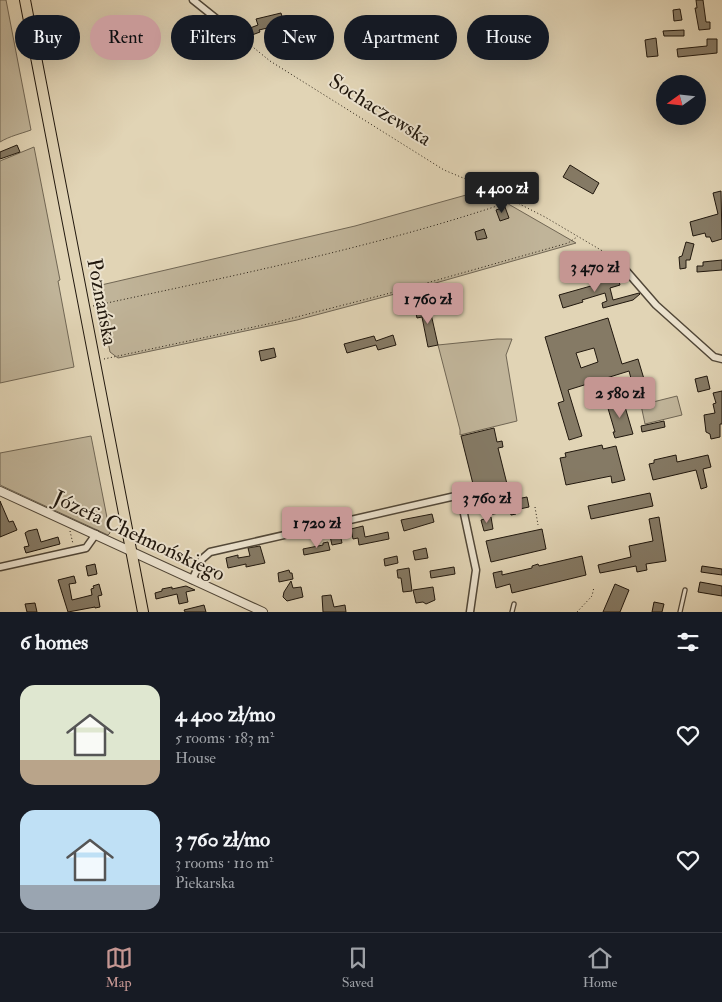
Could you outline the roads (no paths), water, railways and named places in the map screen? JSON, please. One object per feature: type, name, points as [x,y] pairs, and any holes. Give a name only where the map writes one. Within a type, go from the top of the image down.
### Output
[{"type":"main road","name":"Poznańska","points":[[25,0],[143,612]]},
{"type":"street","points":[[192,0],[211,15]]},
{"type":"street","points":[[616,259],[656,305],[714,357],[722,359]]},
{"type":"street","name":"Józefa Chełmońskiego","points":[[0,491],[263,612]]},
{"type":"street","points":[[192,580],[202,559],[210,552],[460,495],[476,570],[470,612]]},
{"type":"street","points":[[0,567],[86,548],[96,534]]},
{"type":"lane","points":[[680,612],[685,590]]},
{"type":"lane","points":[[512,612],[514,604]]}]
